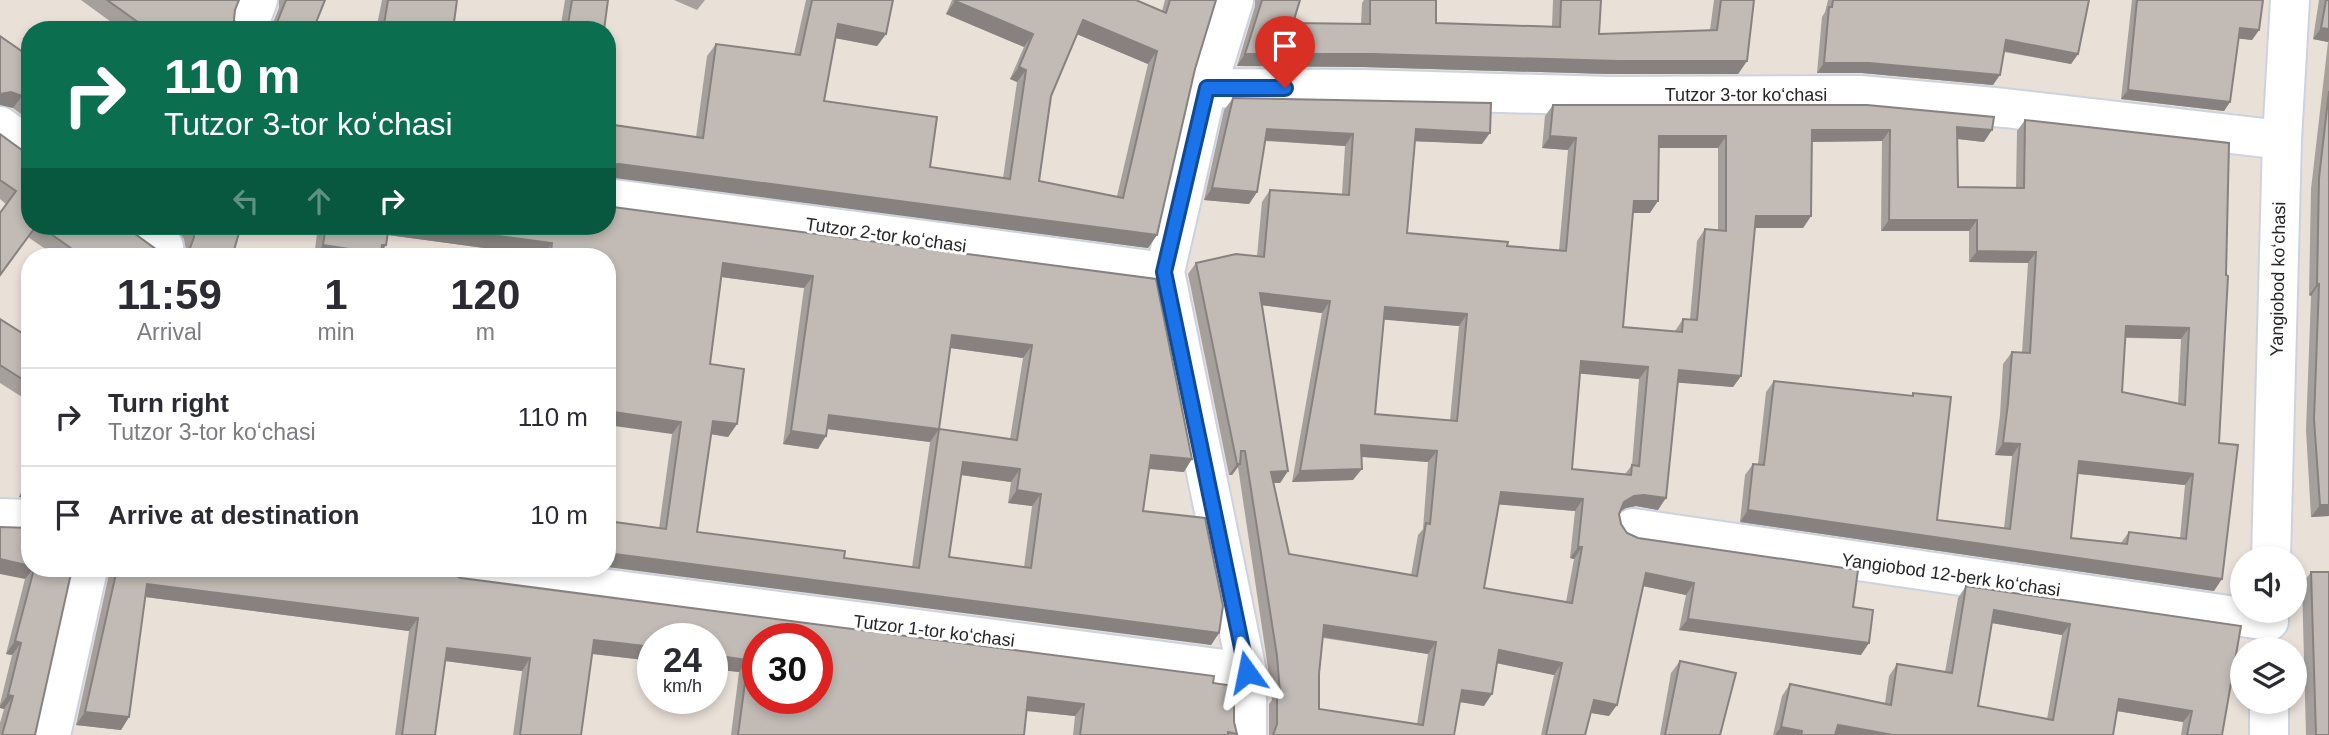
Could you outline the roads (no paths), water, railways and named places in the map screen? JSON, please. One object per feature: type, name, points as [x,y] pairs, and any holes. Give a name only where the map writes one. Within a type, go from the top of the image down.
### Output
[{"type":"street","points":[[250,21],[258,0]]},
{"type":"street","points":[[1234,0],[1207,88],[1164,272],[1247,672],[1247,735]]},
{"type":"street","name":"Yangiobod koʻchasi","points":[[2271,546],[2282,139],[2290,0]]},
{"type":"street","name":"Tutzor 3-tor koʻchasi","points":[[1207,88],[1609,96],[1860,95],[2005,108],[2282,139]]},
{"type":"street","points":[[0,126],[21,141]]},
{"type":"street","name":"Tutzor 2-tor koʻchasi","points":[[616,199],[1164,272]]},
{"type":"street","points":[[0,518],[21,519]]},
{"type":"street","name":"Yangiobod 12-berk koʻchasi","points":[[1633,528],[2270,627]]},
{"type":"street","points":[[51,735],[87,577]]},
{"type":"street","name":"Tutzor 1-tor koʻchasi","points":[[517,577],[1247,672]]},
{"type":"street","points":[[2269,714],[2269,735]]}]
